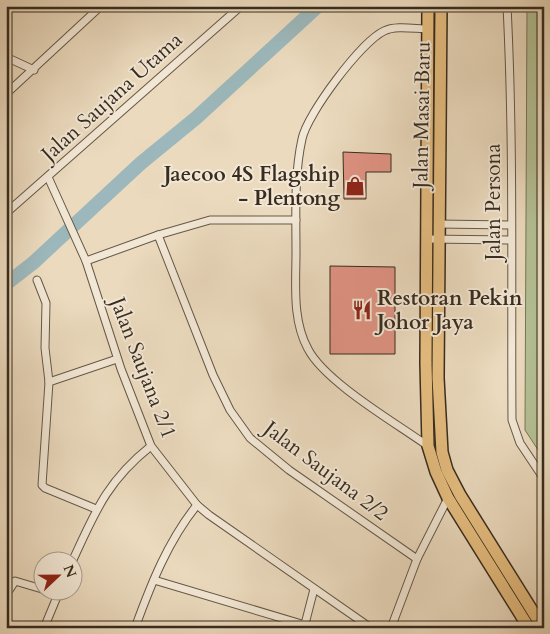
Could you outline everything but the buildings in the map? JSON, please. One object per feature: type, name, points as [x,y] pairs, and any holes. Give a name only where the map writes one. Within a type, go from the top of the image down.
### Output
[{"type":"main road","name":"Jalan Masai Baru","points":[[428,6],[427,224],[433,239],[442,452],[447,470],[460,495],[543,628]]},
{"type":"main road","name":"Jalan Masai Baru","points":[[441,12],[439,224],[433,239],[426,403],[428,446],[436,472],[448,498],[529,628]]},
{"type":"main road","points":[[429,29],[438,24],[441,12]]},
{"type":"street","name":"Jalan Saujana Utama","points":[[6,214],[241,6]]},
{"type":"street","name":"Jalan Persona","points":[[507,6],[512,96],[510,225],[512,420],[520,443],[544,479]]},
{"type":"street","points":[[6,94],[34,70],[96,7]]},
{"type":"street","points":[[428,446],[327,375],[309,351],[298,323],[296,220],[302,140],[310,118],[339,79],[375,38],[384,31],[394,29],[429,29]]},
{"type":"street","points":[[6,57],[34,70]]},
{"type":"street","name":"Jalan Saujana 2/1","points":[[48,177],[86,261],[117,359],[151,446],[197,505],[314,590],[371,628]]},
{"type":"street","points":[[86,261],[158,235],[213,220],[296,220]]},
{"type":"street","points":[[427,224],[510,225]]},
{"type":"street","name":"Jalan Saujana 2/2","points":[[158,235],[213,375],[230,410],[250,438],[289,470],[417,559]]},
{"type":"street","points":[[433,239],[510,240]]},
{"type":"street","points":[[37,280],[46,303],[45,348],[49,382],[42,485],[96,509]]},
{"type":"street","points":[[49,382],[117,359]]},
{"type":"street","points":[[77,552],[96,509],[118,476],[130,463],[151,446]]},
{"type":"street","points":[[391,628],[417,559],[448,498]]},
{"type":"street","points":[[135,628],[154,580],[180,526],[197,505]]},
{"type":"street","points":[[154,580],[305,626],[314,590]]},
{"type":"street","points":[[6,594],[15,581],[32,586]]},
{"type":"street","points":[[44,628],[53,602]]},
{"type":"green space","points":[[527,6],[544,6],[544,459],[525,430]]},
{"type":"waterway","points":[[6,284],[33,263],[141,163],[196,118],[318,6]]},
{"type":"place","name":"Jaecoo 4S Flagship - Plentong","points":[[355,186]]},
{"type":"place","name":"Restoran Pekin Johor Jaya","points":[[362,310]]}]
